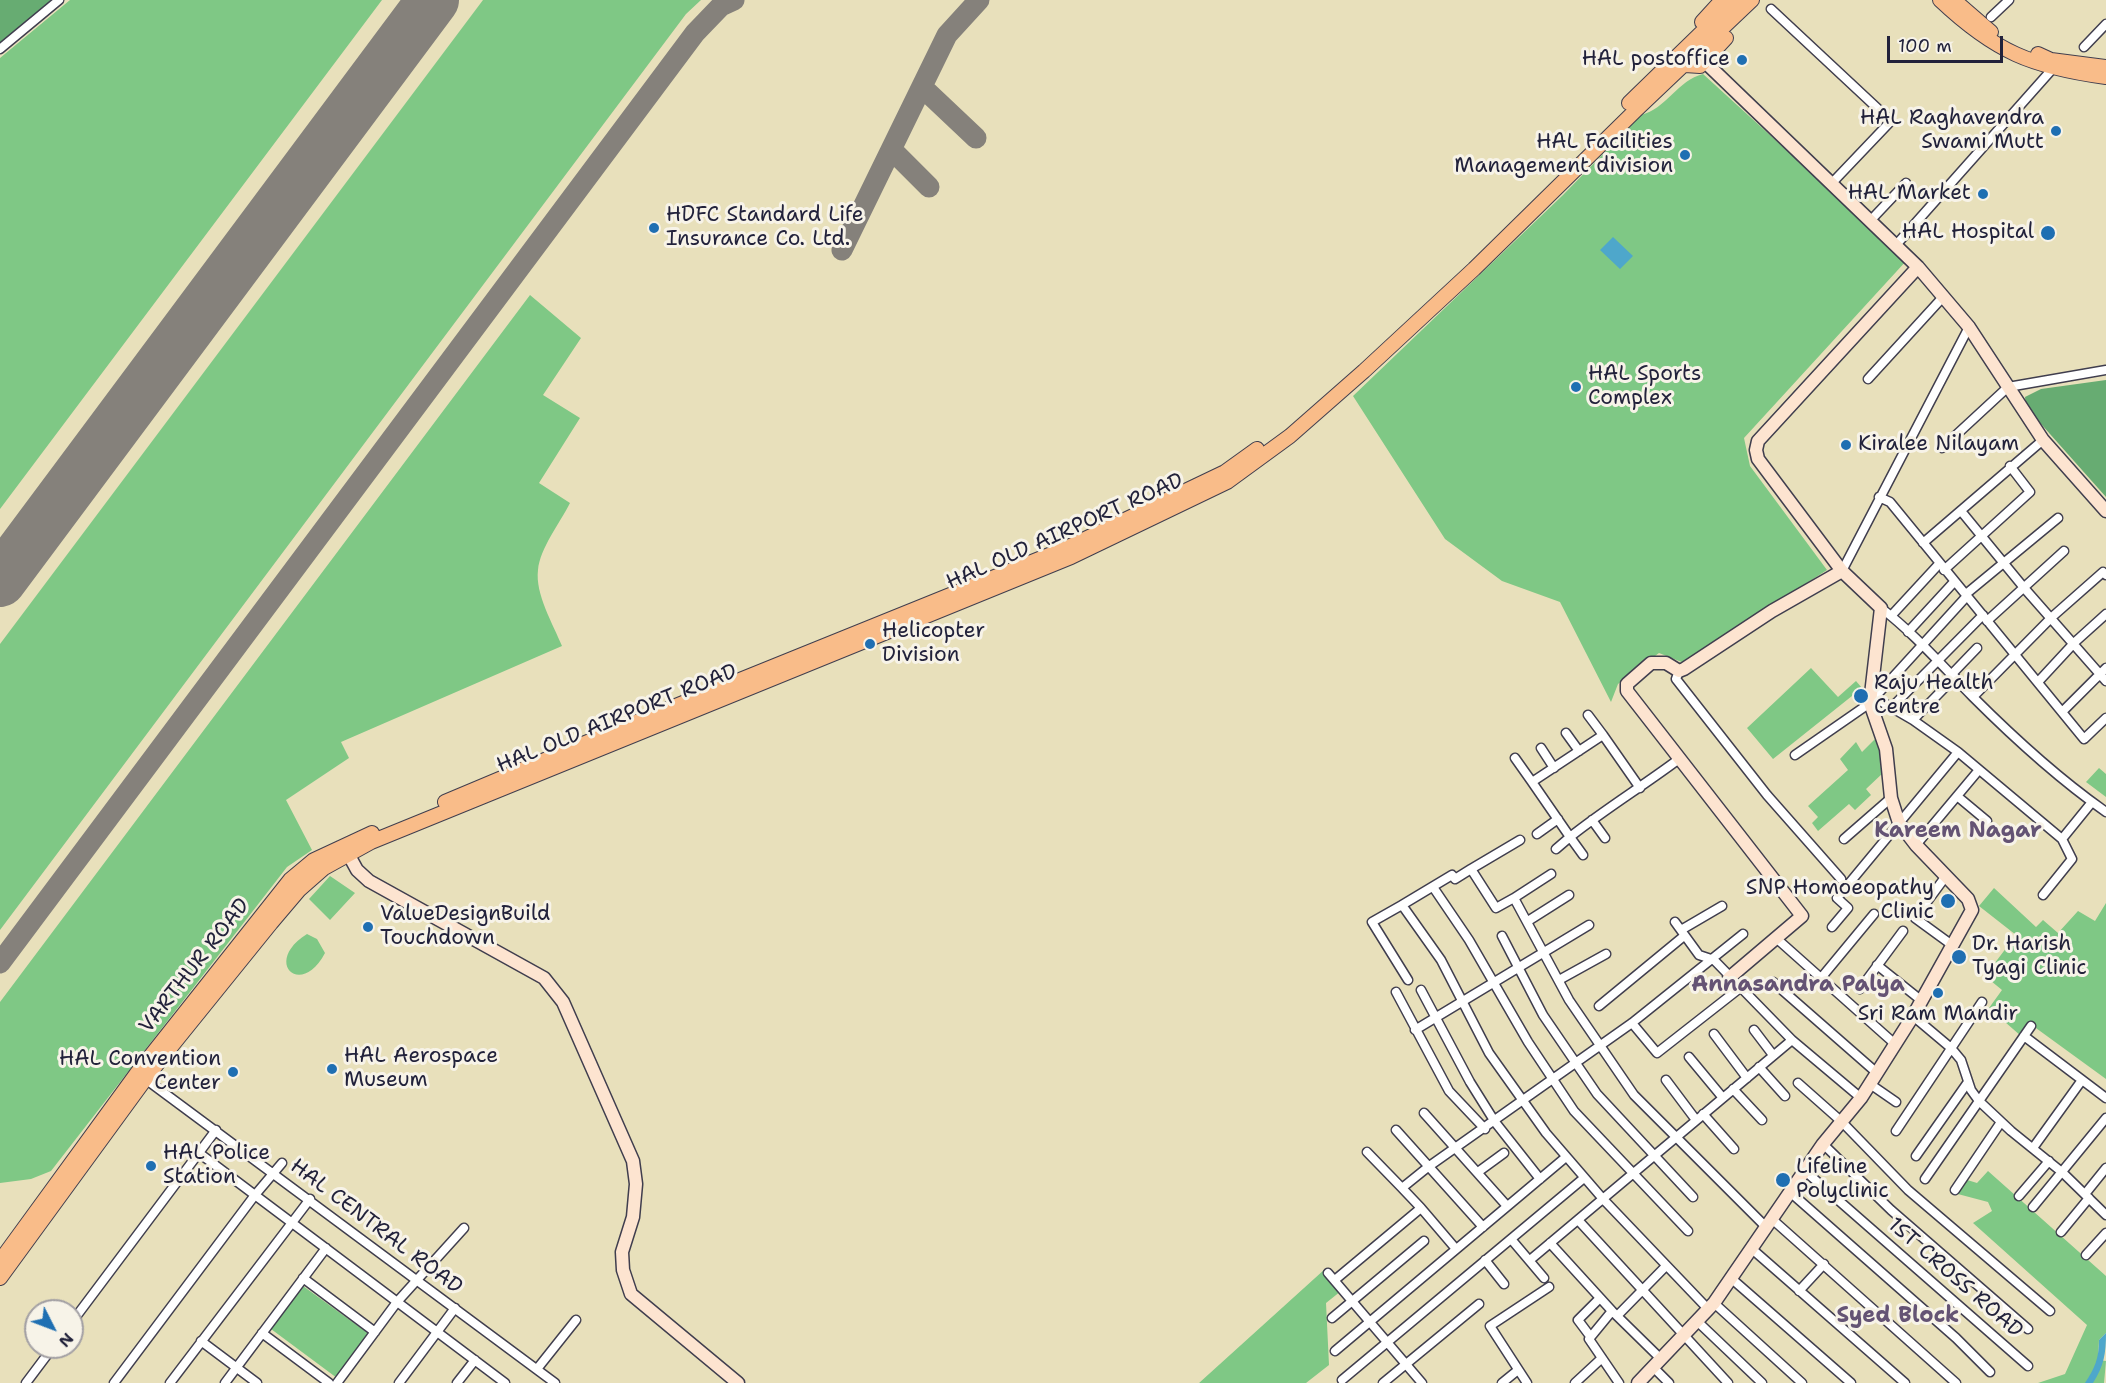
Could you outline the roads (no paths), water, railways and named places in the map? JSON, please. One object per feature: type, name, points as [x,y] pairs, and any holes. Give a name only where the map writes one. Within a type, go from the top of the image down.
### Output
[{"type":"main road","points":[[1683,60],[1683,45],[1722,0]]},
{"type":"main road","points":[[1683,60],[1735,0]]},
{"type":"main road","points":[[1683,60],[1752,0]]},
{"type":"main road","points":[[1940,0],[1988,40],[2056,65],[2106,78]]},
{"type":"main road","points":[[1954,0],[1992,33],[2056,65],[2106,67]]},
{"type":"main road","points":[[1683,60],[1700,66],[1767,5]]},
{"type":"main road","name":"HAL OLD AIRPORT ROAD","points":[[346,850],[382,838],[1059,557],[1227,482],[1290,436],[1474,269],[1636,110],[1683,60]]},
{"type":"main road","name":"HAL OLD AIRPORT ROAD","points":[[360,838],[614,731],[1059,557]]},
{"type":"main road","name":"VARTHUR ROAD","points":[[0,1261],[141,1076],[299,890],[360,838]]},
{"type":"main road","name":"VARTHUR ROAD","points":[[0,1278],[141,1076]]},
{"type":"street","points":[[0,49],[59,0]]},
{"type":"street","points":[[1991,17],[2009,0]]},
{"type":"street","points":[[1767,5],[1891,121],[1831,184]]},
{"type":"street","points":[[2084,47],[2106,24]]},
{"type":"street","points":[[1704,61],[1918,267],[1969,327],[2043,440],[2106,511]]},
{"type":"street","points":[[1896,245],[2056,65]]},
{"type":"street","points":[[1870,221],[1906,183]]},
{"type":"street","points":[[1918,267],[1758,441],[1756,450],[1758,459],[1842,571],[1939,660],[1973,697],[2106,812]]},
{"type":"street","points":[[1868,379],[1943,297]]},
{"type":"street","points":[[1841,879],[1767,795],[1676,679],[1679,671],[1772,611],[1842,571],[1969,327]]},
{"type":"street","points":[[1942,448],[2008,387],[2106,370]]},
{"type":"street","points":[[1923,543],[2043,440]]},
{"type":"street","points":[[1891,616],[1942,567],[1982,537],[2030,492],[2010,466]]},
{"type":"street","points":[[1879,497],[1890,502],[2084,739],[2106,718]]},
{"type":"street","points":[[1961,511],[2025,589],[2104,674],[2063,711]]},
{"type":"street","points":[[1795,755],[1871,698],[1967,595],[2058,518]]},
{"type":"street","points":[[1892,707],[1985,618],[2025,589],[2064,551]]},
{"type":"street","points":[[1973,697],[2052,617],[2103,572],[2106,575]]},
{"type":"street","points":[[1908,632],[1954,582]]},
{"type":"street","points":[[1638,1383],[1711,1306],[1732,1279],[1823,1144],[1861,1098],[1922,1001],[1972,910],[1968,899],[1916,845],[1899,823],[1891,798],[1886,749],[1871,698],[1881,608]]},
{"type":"street","points":[[2038,682],[2074,642],[2106,614]]},
{"type":"street","points":[[1913,720],[1977,648]]},
{"type":"street","points":[[1679,671],[1666,663],[1651,663],[1627,684],[1627,691],[1802,916],[1730,978]]},
{"type":"street","points":[[1871,698],[1913,720],[1958,752],[1978,771],[2017,799],[2061,839],[2072,859],[2043,895]]},
{"type":"street","points":[[1588,715],[1640,788]]},
{"type":"street","points":[[1566,733],[1579,751]]},
{"type":"street","points":[[1532,782],[1603,735]]},
{"type":"street","points":[[1541,748],[1554,768]]},
{"type":"street","points":[[1833,927],[1848,908],[1837,898],[1958,752]]},
{"type":"street","points":[[1515,758],[1582,855]]},
{"type":"street","points":[[1556,849],[1592,820],[1679,759]]},
{"type":"street","points":[[1916,845],[1978,771]]},
{"type":"street","points":[[1957,796],[1987,821]]},
{"type":"street","points":[[1844,839],[1891,798]]},
{"type":"street","points":[[2061,839],[2092,802]]},
{"type":"street","points":[[1537,834],[1558,819]]},
{"type":"street","points":[[1592,820],[1605,838]]},
{"type":"street","points":[[1408,980],[1372,922],[1452,875],[1455,879],[1520,840]]},
{"type":"street","points":[[346,850],[357,870],[369,880],[537,974],[555,991],[563,1002],[633,1161],[636,1184],[633,1217],[622,1252],[623,1270],[630,1294],[738,1383]]},
{"type":"street","points":[[1471,869],[1496,908],[1551,874]]},
{"type":"street","points":[[1946,876],[1915,918],[1952,945]]},
{"type":"street","points":[[1433,887],[1495,982],[1574,1111],[1688,1231]]},
{"type":"street","points":[[1528,921],[1569,895]]},
{"type":"street","points":[[1514,898],[1545,951],[1559,981],[1634,1095],[1676,1138],[1770,1224],[1824,1263],[1956,1383]]},
{"type":"street","points":[[1402,905],[1441,960],[1490,1053],[1523,1102],[1566,1157],[1666,1266],[1802,1383]]},
{"type":"street","points":[[1599,1006],[1654,964],[1682,933],[1722,906]]},
{"type":"street","points":[[1821,978],[1874,914]]},
{"type":"street","points":[[1675,922],[1699,955],[1714,960],[1792,1040],[1861,1098]]},
{"type":"street","points":[[1415,1030],[1589,925]]},
{"type":"street","points":[[1860,988],[1903,931]]},
{"type":"street","points":[[1402,1188],[1428,1167],[1495,1122],[1632,1023],[1714,960],[1743,934]]},
{"type":"street","points":[[1502,936],[1520,967],[1543,1016],[1612,1113],[1693,1197]]},
{"type":"street","points":[[1776,938],[1895,1044]]},
{"type":"street","points":[[1559,981],[1606,954]]},
{"type":"street","points":[[1877,965],[1922,1001]]},
{"type":"street","points":[[1773,982],[1874,1078],[1896,1102]]},
{"type":"street","points":[[1632,1023],[1657,1053],[1740,988]]},
{"type":"street","points":[[1421,990],[1464,1072],[1495,1122],[1540,1179]]},
{"type":"street","points":[[1396,992],[1449,1091],[1485,1129]]},
{"type":"street","points":[[1896,1131],[1982,1002]]},
{"type":"street","points":[[1913,1016],[1951,1048],[1961,1060],[1968,1082],[1978,1101],[2063,1173],[2106,1215]]},
{"type":"street","points":[[1925,1179],[2031,1026]]},
{"type":"street","points":[[1754,1030],[1773,1055]]},
{"type":"street","points":[[1714,1034],[1747,1078]]},
{"type":"street","points":[[2024,1036],[2106,1098]]},
{"type":"street","points":[[1530,1260],[1792,1040]]},
{"type":"street","points":[[1689,1057],[1723,1098]]},
{"type":"street","points":[[1759,1067],[1785,1096]]},
{"type":"street","name":"HAL CENTRAL ROAD","points":[[141,1076],[310,1199],[555,1383]]},
{"type":"street","points":[[1666,1080],[1734,1149]]},
{"type":"street","points":[[2033,1148],[2082,1080]]},
{"type":"street","points":[[1916,1156],[1968,1082]]},
{"type":"street","points":[[1798,1083],[1842,1122],[1908,1190],[2050,1311]]},
{"type":"street","points":[[1733,1089],[1762,1120]]},
{"type":"street","points":[[1424,1113],[1508,1206]]},
{"type":"street","points":[[2033,1208],[2106,1118]]},
{"type":"street","points":[[1954,1190],[2001,1122]]},
{"type":"street","points":[[84,1306],[216,1130]]},
{"type":"street","points":[[1396,1130],[1483,1227]]},
{"type":"street","points":[[1823,1144],[1891,1210],[2028,1329]]},
{"type":"street","points":[[1368,1152],[1456,1249]]},
{"type":"street","points":[[199,1153],[506,1383]]},
{"type":"street","points":[[1478,1172],[1504,1153]]},
{"type":"street","points":[[1335,1351],[1566,1157]]},
{"type":"street","points":[[2019,1196],[2049,1161]]},
{"type":"street","points":[[114,1383],[255,1195],[282,1163]]},
{"type":"street","points":[[2061,1232],[2106,1168]]},
{"type":"street","name":"1ST CROSS ROAD","points":[[1805,1171],[2028,1366]]},
{"type":"street","points":[[1342,1380],[1584,1178]]},
{"type":"street","points":[[1790,1192],[1956,1338],[1990,1372]]},
{"type":"street","points":[[170,1383],[310,1199]]},
{"type":"street","points":[[1420,1208],[1332,1276],[1422,1383]]},
{"type":"street","points":[[1578,1220],[1728,1383]]},
{"type":"street","points":[[337,1383],[397,1302],[464,1228]]},
{"type":"street","points":[[2086,1255],[2106,1233]]},
{"type":"street","points":[[1510,1239],[1544,1278]]},
{"type":"street","points":[[1332,1318],[1424,1241]]},
{"type":"street","points":[[1550,1243],[1657,1363],[1669,1383]]},
{"type":"street","points":[[225,1383],[326,1248]]},
{"type":"street","points":[[1752,1249],[1905,1383]]},
{"type":"street","points":[[1485,1260],[1504,1284]]},
{"type":"street","points":[[1799,1291],[1824,1263]]},
{"type":"street","points":[[1590,1336],[1666,1266]]},
{"type":"street","points":[[303,1278],[375,1332]]},
{"type":"street","points":[[1732,1279],[1851,1383]]},
{"type":"street","points":[[1527,1383],[1490,1326],[1549,1287]]},
{"type":"street","points":[[1600,1298],[1578,1320],[1619,1383]]},
{"type":"street","points":[[1383,1383],[1479,1304]]},
{"type":"street","points":[[399,1383],[455,1308]]},
{"type":"street","points":[[537,1369],[576,1320]]},
{"type":"street","points":[[1698,1322],[1762,1383]]},
{"type":"street","points":[[262,1333],[329,1383]]},
{"type":"street","points":[[201,1341],[257,1383]]},
{"type":"street","points":[[1575,1383],[1602,1358]]},
{"type":"street","points":[[26,1383],[44,1359]]},
{"type":"street","points":[[457,1383],[475,1360]]},
{"type":"street","points":[[1502,1383],[1518,1370]]},
{"type":"water","points":[[1613,237],[1633,256],[1620,269],[1600,250]]},
{"type":"water","points":[[2106,1333],[2105,1353],[2100,1371],[2093,1383],[2085,1383],[2096,1363],[2099,1340]]},
{"type":"place","name":"HAL postoffice","points":[[1742,60]]},
{"type":"place","name":"HAL Raghavendra Swami Mutt","points":[[2056,131]]},
{"type":"place","name":"HAL Facilities Management division","points":[[1685,155]]},
{"type":"place","name":"HAL Market","points":[[1983,194]]},
{"type":"place","name":"HDFC Standard Life Insurance Co. Ltd.","points":[[654,228]]},
{"type":"place","name":"HAL Hospital","points":[[2048,233]]},
{"type":"place","name":"HAL Sports Complex","points":[[1576,387]]},
{"type":"place","name":"Kiralee Nilayam","points":[[1846,445]]},
{"type":"place","name":"Helicopter Division","points":[[870,644]]},
{"type":"place","name":"Raju Health Centre","points":[[1861,696]]},
{"type":"place","name":"SNP Homoeopathy Clinic","points":[[1948,901]]},
{"type":"place","name":"ValueDesignBuild Touchdown","points":[[368,927]]},
{"type":"place","name":"Dr. Harish Tyagi Clinic","points":[[1959,957]]},
{"type":"place","name":"Sri Ram Mandir","points":[[1938,993]]},
{"type":"place","name":"HAL Aerospace Museum","points":[[332,1069]]},
{"type":"place","name":"HAL Convention Center","points":[[233,1072]]},
{"type":"place","name":"HAL Police Station","points":[[151,1166]]},
{"type":"place","name":"Lifeline Polyclinic","points":[[1783,1180]]},
{"type":"district","name":"Kareem Nagar","points":[[1958,831]]},
{"type":"district","name":"Annasandra Palya","points":[[1798,985]]},
{"type":"district","name":"Syed Block","points":[[1898,1316]]}]
